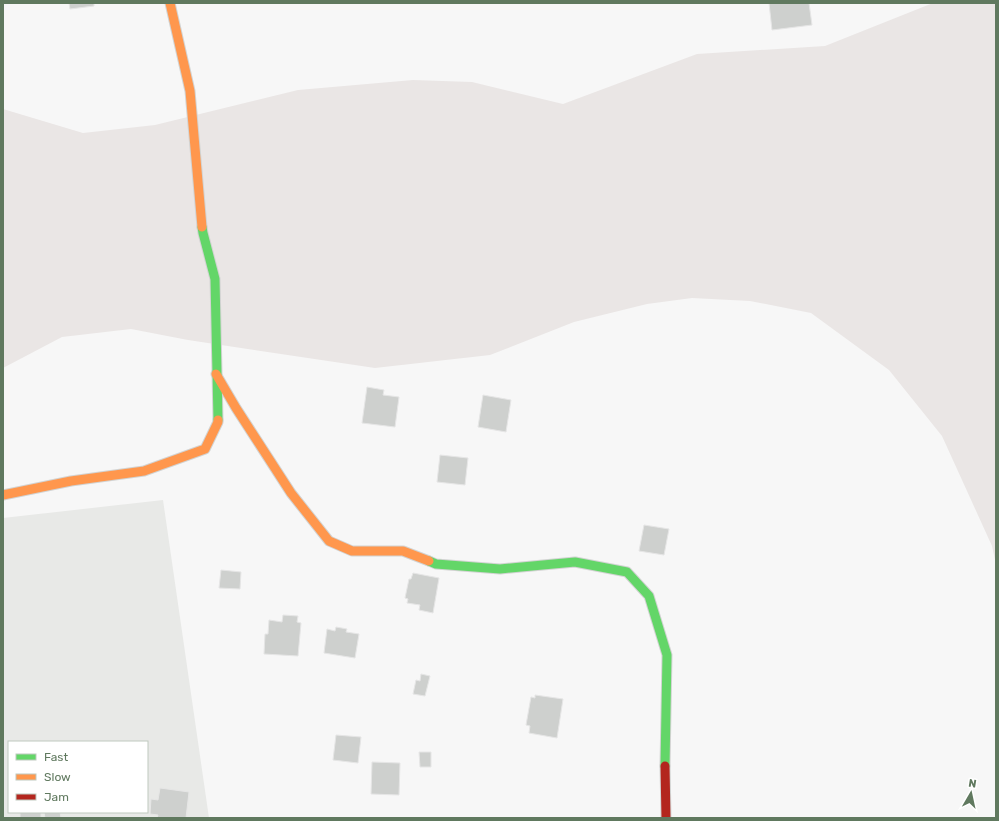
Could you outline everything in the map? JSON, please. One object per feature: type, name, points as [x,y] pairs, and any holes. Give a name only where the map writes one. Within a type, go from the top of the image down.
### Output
[{"type":"street","points":[[3,495],[71,481],[144,471],[205,449],[218,422],[215,279],[203,233],[190,91],[170,3]]},
{"type":"street","points":[[216,374],[291,494],[329,541],[352,551],[403,550],[436,564],[500,569],[574,562],[627,572],[649,596],[667,655],[665,758],[666,818]]},
{"type":"shaded area","points":[[933,3],[996,3],[996,564],[992,546],[942,436],[889,370],[811,313],[750,301],[692,298],[647,304],[574,322],[490,355],[375,368],[188,340],[131,329],[62,337],[3,368],[3,109],[83,133],[155,125],[298,90],[413,80],[472,82],[563,104],[697,54],[825,46]]},
{"type":"shaded area","points":[[163,500],[209,818],[3,818],[3,518]]},
{"type":"building","points":[[69,3],[94,3],[94,6],[70,9]]},
{"type":"building","points":[[769,3],[809,3],[812,25],[772,30]]},
{"type":"building","points":[[367,387],[384,390],[383,395],[399,397],[395,427],[362,423]]},
{"type":"building","points":[[483,395],[511,400],[506,432],[478,427]]},
{"type":"building","points":[[440,455],[468,458],[465,485],[437,482]]},
{"type":"building","points":[[644,525],[669,529],[664,555],[639,551]]},
{"type":"building","points":[[221,570],[241,572],[240,589],[219,588]]},
{"type":"building","points":[[413,573],[439,578],[433,613],[419,610],[420,605],[407,603],[408,599],[405,598],[409,579],[411,579]]},
{"type":"building","points":[[283,615],[298,616],[297,622],[301,623],[298,656],[264,654],[265,634],[268,634],[269,620],[282,622]]},
{"type":"building","points":[[336,627],[347,629],[346,632],[359,634],[355,658],[324,653],[327,629],[335,631]]},
{"type":"building","points":[[421,674],[430,676],[425,696],[413,694],[416,680],[420,681]]},
{"type":"building","points":[[535,695],[563,699],[557,738],[529,733],[530,726],[526,725],[531,697],[535,698]]},
{"type":"building","points":[[336,735],[361,737],[358,763],[333,760]]},
{"type":"building","points":[[419,752],[431,752],[431,767],[420,767]]},
{"type":"building","points":[[372,762],[400,763],[399,795],[371,794]]},
{"type":"building","points":[[160,788],[189,792],[186,818],[157,818],[158,815],[150,814],[151,799],[158,800]]},
{"type":"building","points":[[20,813],[41,813],[41,818],[20,818]]},
{"type":"building","points":[[44,813],[60,813],[61,818],[45,818]]},
{"type":"traffic: fast","points":[[202,227],[215,279],[218,420]]},
{"type":"traffic: fast","points":[[429,561],[436,564],[500,569],[575,562],[627,572],[649,596],[667,655],[665,766]]},
{"type":"traffic: slow","points":[[170,3],[190,91],[202,227]]},
{"type":"traffic: slow","points":[[216,374],[236,408],[291,493],[329,541],[352,551],[403,551],[429,561]]},
{"type":"traffic: slow","points":[[3,495],[71,481],[144,471],[205,449],[218,420]]},
{"type":"traffic: jam","points":[[665,766],[666,818]]}]
